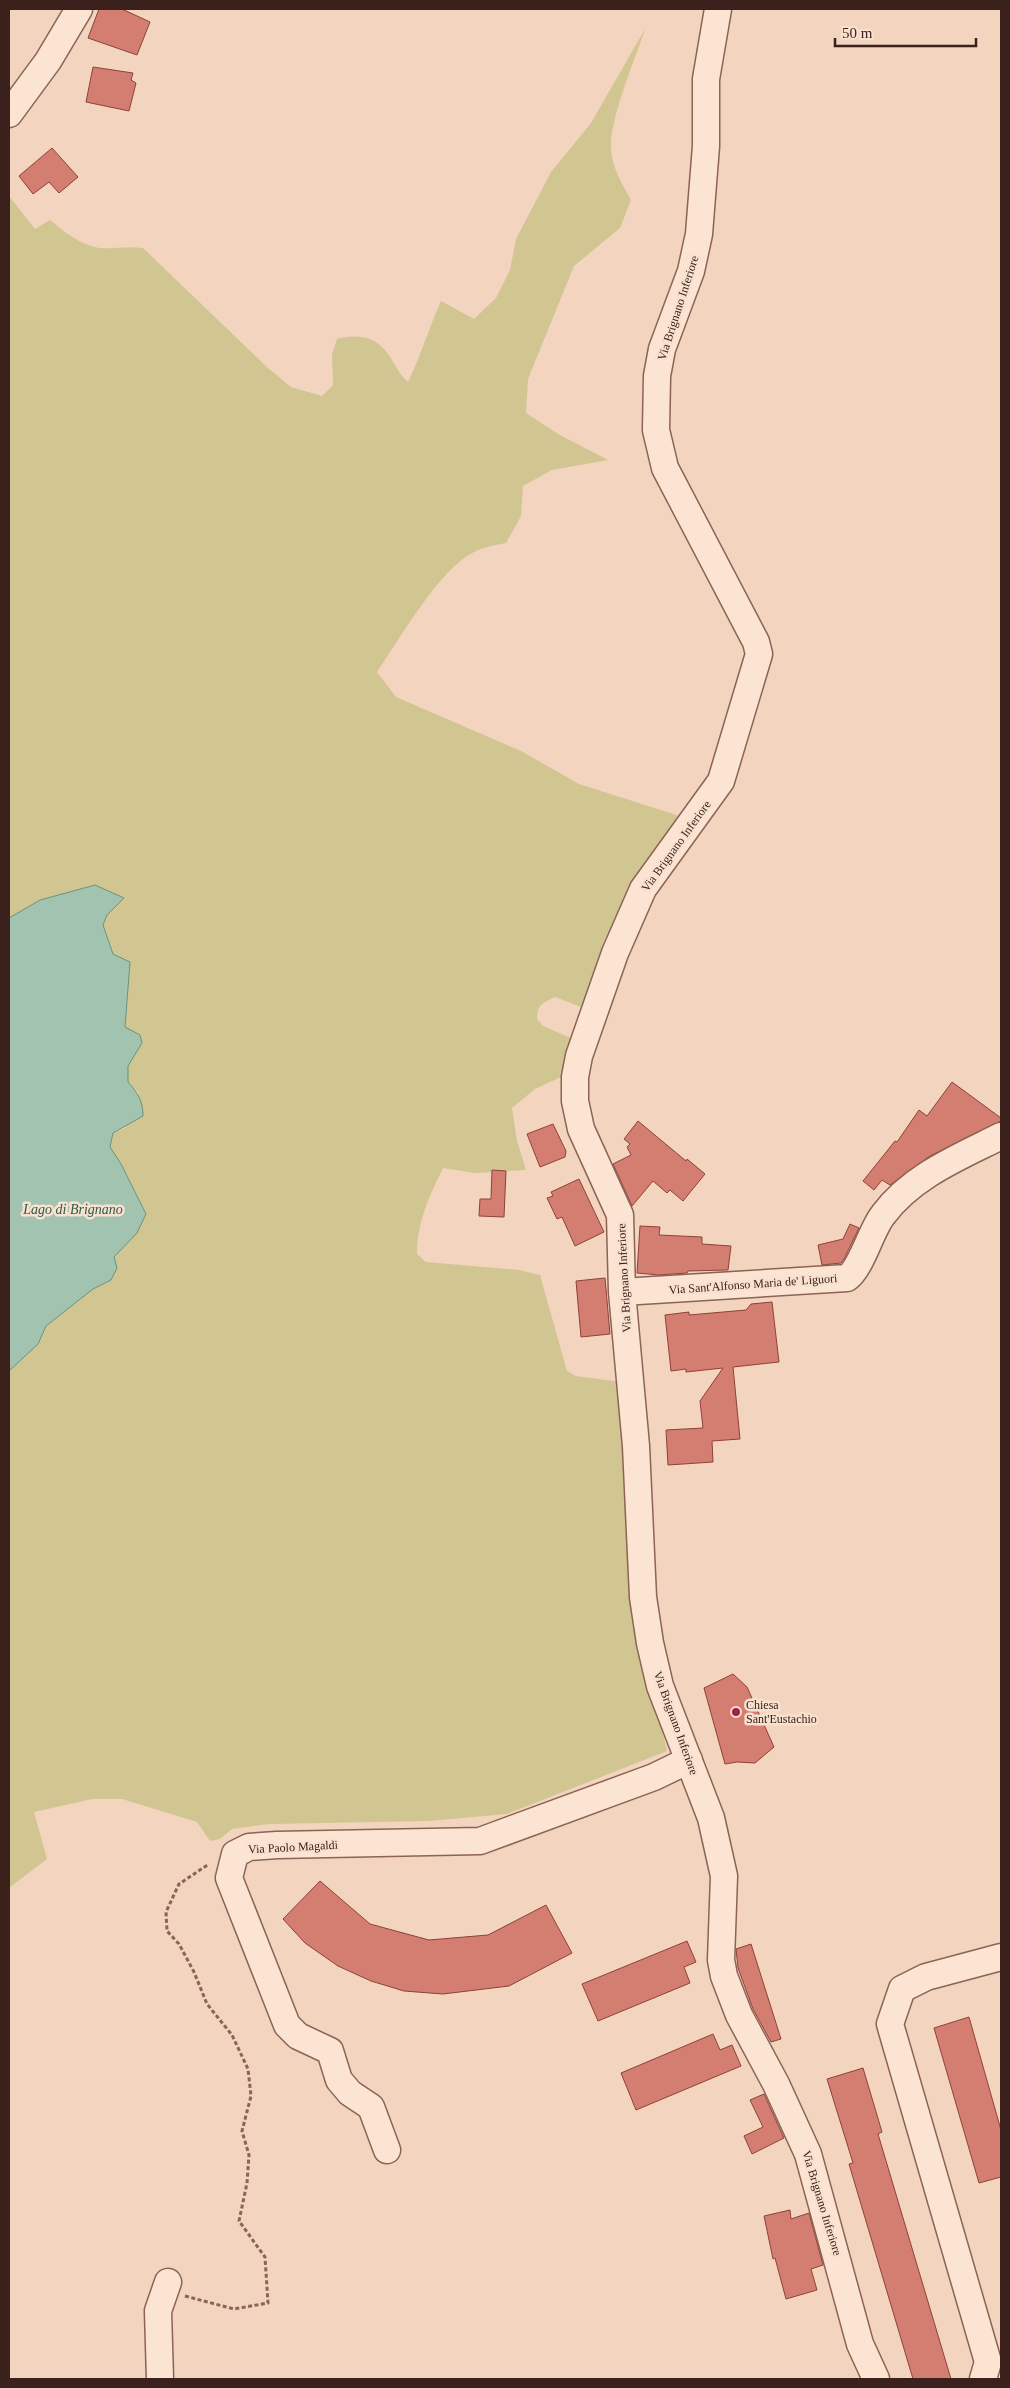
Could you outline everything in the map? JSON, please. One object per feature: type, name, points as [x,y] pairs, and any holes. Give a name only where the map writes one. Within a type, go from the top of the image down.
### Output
[{"type":"street","points":[[9,114],[48,61],[79,9]]},
{"type":"street","name":"Via Brignano Inferiore","points":[[718,9],[706,79],[706,146],[699,234],[691,271],[662,350],[658,376],[656,430],[665,468],[756,642],[759,654],[721,781],[643,890],[612,961],[578,1056],[574,1089],[577,1115],[581,1129],[620,1215],[622,1292],[636,1446],[643,1596],[648,1633],[660,1686],[711,1818],[724,1876],[721,1960],[727,1989],[776,2084],[808,2154],[860,2344],[876,2379]]},
{"type":"street","name":"Via Sant'Alfonso Maria de' Liguori","points":[[622,1292],[847,1278],[857,1267],[868,1240],[882,1215],[900,1196],[937,1168],[1001,1136]]},
{"type":"street","name":"Via Paolo Magaldi","points":[[387,2150],[371,2107],[350,2093],[339,2080],[330,2051],[298,2036],[286,2025],[229,1878],[235,1854],[249,1848],[277,1845],[480,1841],[654,1777],[689,1760]]},
{"type":"street","points":[[983,2379],[988,2362],[890,2024],[902,1989],[926,1977],[1001,1957]]},
{"type":"street","points":[[160,2379],[158,2311],[168,2282]]},
{"type":"path","points":[[168,2282],[181,2295],[234,2309],[268,2303],[265,2257],[239,2221],[247,2183],[249,2155],[242,2131],[251,2096],[248,2069],[232,2035],[207,2004],[194,1972],[179,1944],[167,1931],[166,1912],[179,1884],[201,1867],[235,1854]]},
{"type":"shaded area","points":[[645,29],[615,117],[611,143],[614,166],[631,200],[620,228],[574,266],[528,379],[526,413],[558,434],[608,460],[552,470],[523,486],[521,516],[506,543],[476,551],[462,559],[449,572],[409,623],[377,672],[396,697],[521,751],[579,784],[683,817],[643,868],[605,939],[581,1007],[555,997],[539,1007],[537,1019],[543,1026],[573,1039],[563,1076],[535,1089],[512,1108],[517,1141],[526,1170],[475,1173],[443,1168],[422,1220],[417,1254],[426,1262],[519,1270],[540,1275],[567,1371],[576,1376],[621,1382],[659,1718],[667,1751],[507,1814],[429,1821],[270,1824],[232,1829],[220,1839],[210,1841],[197,1822],[122,1799],[92,1799],[34,1812],[47,1859],[9,1888],[9,1371],[38,1344],[46,1326],[93,1289],[111,1280],[114,1257],[137,1233],[146,1214],[121,1164],[110,1147],[113,1133],[125,1128],[139,1093],[128,1082],[128,1066],[142,1043],[140,1035],[125,1028],[130,963],[113,954],[103,924],[107,915],[123,898],[95,885],[40,900],[9,918],[9,196],[35,229],[50,220],[73,237],[93,247],[143,248],[268,368],[291,387],[322,396],[333,385],[332,354],[337,339],[348,337],[366,338],[377,343],[389,355],[400,374],[408,382],[441,301],[474,319],[496,298],[510,270],[516,239],[551,172],[591,123]]},
{"type":"water","name":"Lago di Brignano","points":[[95,885],[124,898],[107,915],[103,925],[113,954],[130,962],[125,1027],[140,1035],[142,1043],[128,1066],[128,1082],[139,1097],[143,1116],[113,1133],[110,1147],[121,1164],[146,1214],[137,1233],[114,1257],[117,1268],[111,1280],[93,1289],[46,1326],[38,1344],[9,1371],[9,918],[40,900]]},
{"type":"building","points":[[99,9],[122,9],[150,22],[137,55],[88,38]]},
{"type":"building","points":[[93,67],[133,73],[131,80],[136,83],[129,111],[86,102]]},
{"type":"building","points":[[52,148],[78,177],[59,193],[49,182],[33,194],[19,176]]},
{"type":"building","points":[[952,1082],[1001,1118],[1001,1121],[930,1156],[890,1185],[882,1180],[874,1190],[863,1181],[895,1141],[897,1142],[919,1110],[927,1116]]},
{"type":"building","points":[[638,1121],[686,1161],[687,1159],[705,1174],[683,1201],[670,1190],[667,1193],[653,1181],[632,1206],[613,1164],[631,1155],[627,1147],[630,1144],[624,1139]]},
{"type":"building","points":[[553,1124],[566,1151],[565,1157],[540,1167],[527,1134]]},
{"type":"building","points":[[492,1170],[506,1171],[504,1217],[479,1216],[480,1199],[491,1199]]},
{"type":"building","points":[[579,1179],[604,1232],[575,1246],[562,1217],[557,1219],[547,1198],[553,1196],[551,1192]]},
{"type":"building","points":[[850,1224],[859,1228],[844,1259],[841,1263],[822,1265],[818,1245],[843,1239]]},
{"type":"building","points":[[640,1226],[660,1227],[659,1235],[702,1237],[702,1244],[731,1246],[728,1270],[688,1271],[687,1273],[659,1275],[637,1273]]},
{"type":"building","points":[[605,1278],[610,1334],[581,1337],[576,1281]]},
{"type":"building","points":[[772,1302],[779,1362],[733,1367],[740,1439],[712,1441],[713,1462],[668,1465],[666,1430],[703,1428],[700,1401],[723,1368],[686,1372],[686,1369],[671,1371],[665,1315],[689,1312],[689,1315],[746,1310],[751,1304]]},
{"type":"building","points":[[733,1674],[747,1687],[774,1747],[755,1763],[737,1762],[725,1764],[704,1688]]},
{"type":"building","points":[[320,1881],[370,1924],[429,1940],[488,1935],[546,1905],[572,1953],[509,1986],[443,1994],[404,1991],[371,1981],[338,1966],[305,1943],[283,1919]]},
{"type":"building","points":[[687,1941],[696,1962],[684,1967],[690,1983],[598,2021],[582,1984]]},
{"type":"building","points":[[751,1944],[781,2039],[771,2042],[753,2009],[738,1968],[736,1949]]},
{"type":"building","points":[[969,2017],[1001,2130],[1001,2177],[979,2183],[934,2028]]},
{"type":"building","points":[[713,2034],[720,2050],[732,2045],[741,2066],[636,2110],[621,2073]]},
{"type":"building","points":[[863,2068],[882,2132],[878,2134],[951,2379],[913,2379],[849,2164],[853,2163],[827,2079]]},
{"type":"building","points":[[764,2094],[784,2138],[752,2154],[744,2136],[763,2127],[750,2100]]},
{"type":"building","points":[[790,2210],[791,2219],[809,2213],[823,2265],[811,2269],[817,2290],[786,2299],[775,2258],[773,2259],[764,2216]]},
{"type":"place","name":"Chiesa Sant'Eustachio","points":[[736,1712]]}]
